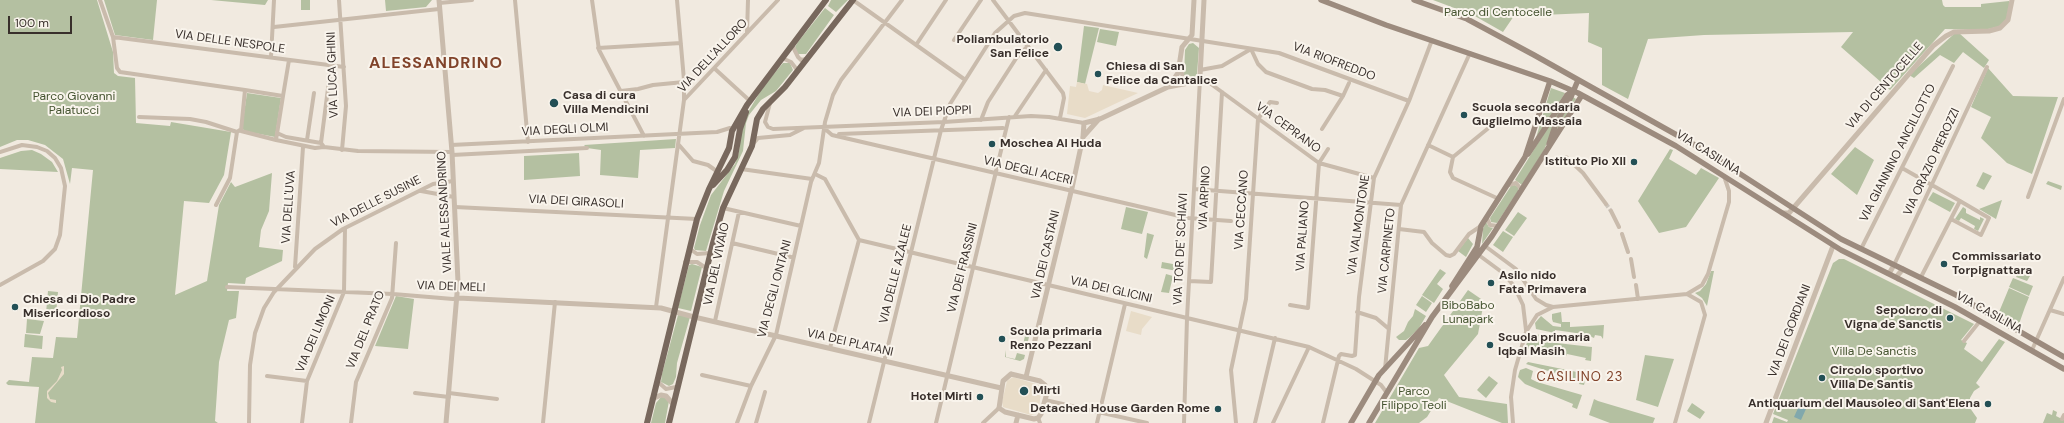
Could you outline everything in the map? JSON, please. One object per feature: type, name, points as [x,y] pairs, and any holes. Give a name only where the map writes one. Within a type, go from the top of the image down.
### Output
[{"type":"main road","points":[[709,189],[729,148],[731,133],[744,108],[826,0]]},
{"type":"main road","points":[[669,423],[676,387],[710,253],[723,208],[752,146],[757,118],[798,71],[853,0]]},
{"type":"main road","name":"VIA CASILINA","points":[[1321,0],[1550,81],[1582,95],[1672,144],[1833,246],[1980,321],[2064,369]]},
{"type":"main road","name":"VIA CASILINA","points":[[1414,0],[1467,19],[1695,144],[1835,236],[1969,302],[2064,357]]},
{"type":"main road","points":[[1545,153],[1556,123],[1571,97],[1578,80]]},
{"type":"main road","points":[[1525,158],[1550,81]]},
{"type":"main road","points":[[1477,253],[1481,226],[1567,95],[1573,91]]},
{"type":"main road","points":[[1369,423],[1450,290],[1460,281],[1477,253],[1485,246],[1582,95]]},
{"type":"main road","points":[[709,189],[733,162],[738,149],[741,126],[750,101]]},
{"type":"main road","points":[[747,155],[750,143],[751,125],[755,115],[759,109],[771,101]]},
{"type":"main road","points":[[709,189],[732,151],[736,130],[744,108]]},
{"type":"main road","points":[[647,423],[673,311],[697,219],[725,147],[730,128],[736,123]]},
{"type":"main road","points":[[1351,423],[1375,381],[1432,318]]},
{"type":"street","points":[[100,0],[113,37],[119,72],[283,96]]},
{"type":"street","points":[[271,57],[274,27],[274,0]]},
{"type":"street","name":"VIA LUCA GHINI","points":[[339,0],[346,112],[342,150]]},
{"type":"street","points":[[274,27],[341,20],[472,0]]},
{"type":"street","points":[[515,0],[528,142]]},
{"type":"street","points":[[592,0],[598,48],[644,136]]},
{"type":"street","points":[[677,0],[684,82],[684,100]]},
{"type":"street","points":[[747,33],[748,0]]},
{"type":"street","name":"VIA DELL'ALLORO","points":[[656,307],[681,134],[684,100],[778,0]]},
{"type":"street","points":[[853,0],[964,79]]},
{"type":"street","name":"VIA DEGLI ONTANI","points":[[737,423],[751,386],[776,335],[812,179],[820,159],[824,128],[836,88],[902,0]]},
{"type":"street","points":[[916,45],[946,0]]},
{"type":"street","points":[[954,40],[981,0]]},
{"type":"street","points":[[993,0],[1064,96],[1060,118]]},
{"type":"street","points":[[1168,87],[1176,77],[1182,47],[1192,34],[1194,0]]},
{"type":"street","points":[[1084,123],[1100,119],[1168,87],[1190,84],[1199,81],[1204,0]]},
{"type":"street","name":"VIA DI CENTOCELLE","points":[[1782,213],[1788,213],[1793,208],[1941,39],[1954,32],[1997,30],[2005,25],[2010,16],[2012,0]]},
{"type":"street","name":"VIALE ALESSANDRINO","points":[[439,4],[452,153],[458,298],[446,423]]},
{"type":"street","name":"VIA RIOFREDDO","points":[[1008,20],[1015,15],[1025,13],[1292,56],[1409,101]]},
{"type":"street","name":"VIA DELLE AZALEE","points":[[869,423],[943,122],[951,101],[964,79],[995,33],[1008,20]]},
{"type":"street","name":"VIA DELLE NESPOLE","points":[[113,37],[344,67]]},
{"type":"street","name":"VIA VALMONTONE","points":[[1338,360],[1342,354],[1355,355],[1357,312],[1374,178],[1409,101],[1432,40]]},
{"type":"street","points":[[598,48],[681,43]]},
{"type":"street","points":[[792,45],[801,60],[807,59]]},
{"type":"street","points":[[981,120],[988,102],[1017,57],[1028,46]]},
{"type":"street","points":[[1200,70],[1222,66],[1251,49],[1258,64],[1266,72],[1312,89],[1325,90],[1343,96]]},
{"type":"street","name":"VIA CARPINETO","points":[[1385,369],[1401,205],[1470,53]]},
{"type":"street","points":[[782,58],[792,62],[798,71]]},
{"type":"street","points":[[276,140],[289,60]]},
{"type":"street","points":[[1180,63],[1184,78],[1190,84]]},
{"type":"street","points":[[321,143],[331,65]]},
{"type":"street","name":"VIA GIANNINO ANCILLOTTO","points":[[1861,249],[1953,66]]},
{"type":"street","name":"VIA ORAZIO PIEROZZI","points":[[1894,265],[1933,185],[1987,67]]},
{"type":"street","points":[[714,68],[750,101]]},
{"type":"street","points":[[1015,116],[1046,70]]},
{"type":"street","name":"VIA CEPRANO","points":[[1200,76],[1319,163],[1374,178]]},
{"type":"street","name":"VIA TOR DE' SCHIAVI","points":[[1184,423],[1187,318],[1200,76]]},
{"type":"street","points":[[621,91],[653,85],[684,82]]},
{"type":"street","points":[[1322,129],[1343,96],[1349,83]]},
{"type":"street","points":[[216,205],[230,178],[245,90]]},
{"type":"street","name":"VIA ARPINO","points":[[1189,281],[1211,282],[1215,190],[1222,92]]},
{"type":"street","points":[[307,140],[314,93]]},
{"type":"street","points":[[2028,197],[2064,99]]},
{"type":"street","name":"VIA DEI PIOPPI","points":[[771,101],[765,119],[768,127],[775,129],[981,120],[1015,116],[1060,118],[1084,123]]},
{"type":"street","points":[[1258,119],[1270,102],[1277,103]]},
{"type":"street","points":[[140,117],[195,120],[239,131]]},
{"type":"street","name":"VIA DEI FRASSINI","points":[[936,423],[1009,117]]},
{"type":"street","points":[[1083,136],[1100,119]]},
{"type":"street","name":"VIA CECCANO","points":[[1236,423],[1231,370],[1238,330],[1246,299],[1258,119]]},
{"type":"street","name":"VIA DEI CASTANI","points":[[1026,377],[1071,191],[1083,136],[1084,123]]},
{"type":"street","points":[[1491,126],[1453,157],[1450,170],[1452,177],[1499,198]]},
{"type":"street","points":[[681,134],[721,132],[730,128]]},
{"type":"street","name":"VIA DEI PIOPPI","points":[[752,146],[758,138],[790,136],[804,128]]},
{"type":"street","name":"VIA DEGLI ACERI","points":[[824,128],[832,135],[1071,191],[1192,218],[1231,221]]},
{"type":"street","name":"VIA DEI PIOPPI","points":[[832,135],[1003,128]]},
{"type":"street","name":"VIA DEGLI OLMI","points":[[239,131],[303,147],[321,149],[324,147],[342,150],[452,153],[587,148]]},
{"type":"street","points":[[278,133],[292,138],[321,143],[324,147]]},
{"type":"street","name":"VIA DEGLI OLMI","points":[[451,145],[681,134]]},
{"type":"street","points":[[292,138],[292,144]]},
{"type":"street","points":[[0,152],[22,145],[41,148],[51,154],[60,166],[65,186],[61,231],[55,249],[43,261],[0,285]]},
{"type":"street","points":[[1428,145],[1453,157]]},
{"type":"street","points":[[679,146],[693,161],[716,170]]},
{"type":"street","name":"VIA DELL'UVA","points":[[295,268],[303,147]]},
{"type":"street","name":"VIA PALIANO","points":[[1290,305],[1308,308],[1319,163],[1328,149]]},
{"type":"street","points":[[1566,157],[1583,173],[1606,204]]},
{"type":"street","points":[[1902,168],[1989,218],[1980,235],[1951,219]]},
{"type":"street","points":[[741,169],[812,179]]},
{"type":"street","points":[[815,174],[825,179],[859,240],[830,348]]},
{"type":"street","points":[[1485,246],[1518,271],[1536,299],[1553,307],[1687,294],[1702,285],[1708,274],[1730,197],[1724,176]]},
{"type":"street","name":"VIA DELLE SUSINE","points":[[249,423],[250,369],[255,333],[266,304],[278,288],[295,268],[315,249],[345,228],[440,182],[453,181]]},
{"type":"street","points":[[1507,186],[1516,183],[1522,190]]},
{"type":"street","points":[[1194,189],[1401,205]]},
{"type":"street","points":[[420,191],[454,197]]},
{"type":"street","points":[[1921,278],[1960,201]]},
{"type":"street","name":"VIA DEI GIRASOLI","points":[[455,207],[668,216],[697,219]]},
{"type":"street","points":[[723,208],[801,226]]},
{"type":"street","points":[[1611,211],[1619,227]]},
{"type":"street","name":"VIA DEL VIVAIO","points":[[715,321],[739,212]]},
{"type":"street","points":[[1487,218],[1490,225],[1498,226]]},
{"type":"street","points":[[1399,229],[1424,232],[1436,247],[1446,255],[1450,256],[1454,254],[1469,234],[1481,226]]},
{"type":"street","name":"VIA DEI LIMONI","points":[[302,423],[307,381],[344,292],[345,228]]},
{"type":"street","points":[[1622,234],[1628,252]]},
{"type":"street","name":"VIA DEI GLICINI","points":[[859,240],[1309,347],[1338,360],[1375,381],[1382,386],[1387,393]]},
{"type":"street","name":"VIA DEL PRATO","points":[[351,423],[356,382],[393,294],[396,243]]},
{"type":"street","points":[[732,243],[791,257]]},
{"type":"street","name":"VIA DEI GORDIANI","points":[[1766,423],[1833,246]]},
{"type":"street","points":[[689,248],[697,254],[710,253]]},
{"type":"street","points":[[1477,253],[1506,276],[1514,286],[1523,305],[1526,332]]},
{"type":"street","points":[[1631,259],[1634,277]]},
{"type":"street","points":[[686,262],[697,262],[706,268]]},
{"type":"street","points":[[1887,273],[1890,272],[1894,265]]},
{"type":"street","points":[[1898,278],[1899,272],[1903,269]]},
{"type":"street","points":[[2032,350],[2064,278]]},
{"type":"street","points":[[1636,285],[1638,299]]},
{"type":"street","name":"VIA DEI MELI","points":[[227,287],[393,294],[453,299],[656,307],[694,317]]},
{"type":"street","points":[[1675,423],[1705,314],[1701,302],[1687,294]]},
{"type":"street","points":[[543,423],[555,302]]},
{"type":"street","points":[[1097,423],[1125,304]]},
{"type":"street","points":[[1513,423],[1512,391],[1519,356],[1526,332],[1534,317],[1553,307]]},
{"type":"street","points":[[2050,310],[2064,314]]},
{"type":"street","points":[[1357,312],[1376,318],[1389,328]]},
{"type":"street","name":"VIA DEI PLATANI","points":[[694,317],[1001,388]]},
{"type":"street","points":[[1964,341],[1980,321]]},
{"type":"street","points":[[1255,423],[1275,338]]},
{"type":"street","points":[[1273,423],[1309,347]]},
{"type":"street","points":[[1323,423],[1338,360]]},
{"type":"street","points":[[983,423],[999,408],[1001,388],[1004,379],[1010,374],[1026,377],[1045,384],[1047,388],[1039,421],[1003,411],[999,408]]},
{"type":"street","points":[[702,375],[751,386]]},
{"type":"street","points":[[267,376],[307,381]]},
{"type":"street","points":[[656,381],[663,388],[668,389],[676,387]]},
{"type":"street","points":[[756,423],[765,392]]},
{"type":"street","points":[[415,393],[497,399]]},
{"type":"street","points":[[652,399],[661,395],[666,396],[673,404]]},
{"type":"street","points":[[1045,400],[1147,423]]},
{"type":"street","points":[[1016,423],[1018,415]]},
{"type":"green space","name":"Parco Giovanni Palatucci","points":[[0,0],[97,0],[113,52],[114,73],[118,76],[135,78],[136,123],[170,126],[171,122],[231,132],[224,175],[209,203],[184,201],[175,295],[207,281],[219,205],[231,182],[235,187],[272,173],[269,211],[261,230],[259,247],[283,250],[282,261],[246,278],[245,284],[228,283],[227,291],[239,291],[236,318],[229,320],[219,362],[215,421],[218,423],[35,423],[39,387],[8,385],[6,383],[9,380],[29,382],[32,357],[53,358],[56,337],[77,338],[93,170],[72,168],[70,184],[63,159],[45,145],[28,140],[17,140],[0,147]]},
{"type":"green space","points":[[104,0],[157,0],[153,40],[115,35]]},
{"type":"green space","points":[[211,0],[268,0],[265,5]]},
{"type":"green space","points":[[301,0],[310,0],[310,10],[301,10]]},
{"type":"green space","points":[[385,0],[432,0],[426,7],[386,11]]},
{"type":"green space","points":[[831,0],[848,0],[836,12],[828,6]]},
{"type":"green space","name":"Parco di Centocelle","points":[[1433,0],[1942,0],[1945,7],[1981,7],[1981,4],[2009,1],[2009,11],[2007,18],[2001,26],[1984,30],[1945,29],[1890,90],[1841,47],[1853,32],[1704,35],[1648,39],[1628,99],[1602,85],[1602,48],[1588,42],[1589,13],[1542,15],[1518,10],[1503,32],[1473,15]]},
{"type":"green space","points":[[825,8],[834,15],[806,54],[798,54],[795,47]]},
{"type":"green space","points":[[1084,26],[1099,28],[1085,84],[1077,82]]},
{"type":"green space","points":[[1100,29],[1119,32],[1116,46],[1097,42]]},
{"type":"green space","points":[[1959,33],[1989,60],[1984,68],[1963,52],[1954,63],[1940,55],[1914,78],[1909,75],[1954,34]]},
{"type":"green space","points":[[1193,43],[1199,48],[1197,74],[1194,79],[1191,80],[1184,75],[1185,50],[1189,44]]},
{"type":"green space","points":[[783,63],[790,63],[793,70],[776,91],[761,100],[749,115],[746,123],[743,151],[724,191],[706,251],[695,250],[694,248],[700,225],[711,195],[735,164],[739,152],[741,132],[745,117],[763,87]]},
{"type":"green space","points":[[1988,68],[2013,96],[2058,97],[2032,174],[2007,163],[1981,138],[1991,117],[1971,107]]},
{"type":"green space","points":[[1551,88],[1565,93],[1535,141]]},
{"type":"green space","points":[[247,93],[281,98],[275,137],[244,131],[242,127]]},
{"type":"green space","points":[[1573,97],[1576,99],[1555,133],[1558,124]]},
{"type":"green space","points":[[1565,100],[1544,150],[1522,185],[1515,180]]},
{"type":"green space","points":[[676,139],[675,148],[640,150],[638,178],[600,175],[601,150],[587,148],[584,145]]},
{"type":"green space","points":[[1855,147],[1874,160],[1857,195],[1831,174]]},
{"type":"green space","points":[[1670,149],[1673,150],[1669,159],[1696,175],[1701,168],[1719,178],[1686,227],[1659,233],[1638,201]]},
{"type":"green space","points":[[32,150],[41,154],[52,162],[58,172],[0,169],[0,158],[21,151]]},
{"type":"green space","points":[[579,153],[580,176],[524,180],[524,156]]},
{"type":"green space","points":[[1983,172],[1992,176],[1984,190],[1976,186]]},
{"type":"green space","points":[[2048,181],[2062,186],[2061,190],[2046,184]]},
{"type":"green space","points":[[1515,185],[1518,187],[1518,191],[1497,223],[1491,222],[1490,218],[1511,186]]},
{"type":"green space","points":[[1933,192],[1955,203],[1950,212],[1928,200]]},
{"type":"green space","points":[[2002,200],[1996,219],[1979,209]]},
{"type":"green space","points":[[1126,207],[1148,212],[1142,234],[1121,229]]},
{"type":"green space","points":[[1963,207],[1966,209],[1966,213],[1980,220],[1980,217],[1984,219],[1978,231],[1974,229],[1975,226],[1961,218],[1959,221],[1955,219]]},
{"type":"green space","points":[[1518,212],[1527,218],[1514,236],[1505,230]]},
{"type":"green space","points":[[1486,222],[1489,227],[1493,228],[1482,244],[1483,229]]},
{"type":"green space","points":[[1503,231],[1513,237],[1503,252],[1493,245]]},
{"type":"green space","points":[[1147,233],[1154,235],[1147,259],[1144,257]]},
{"type":"green space","points":[[1468,238],[1473,244],[1466,257],[1458,251]]},
{"type":"green space","name":"Villa De Sanctis","points":[[1839,259],[1844,259],[1974,324],[1961,340],[1967,343],[1964,349],[1982,362],[1999,339],[2005,342],[1976,383],[1980,387],[1974,391],[1970,398],[1970,408],[1977,418],[1975,423],[1772,423],[1774,417],[1787,422],[1788,420],[1773,414],[1833,263]]},
{"type":"green space","points":[[1162,262],[1178,265],[1177,271],[1161,268]]},
{"type":"green space","points":[[692,264],[702,267],[691,311],[678,308],[689,265]]},
{"type":"green space","points":[[1440,269],[1446,273],[1437,284],[1443,289],[1434,303],[1422,295]]},
{"type":"green space","points":[[1711,271],[1714,271],[1707,306],[1702,298],[1695,293],[1700,291],[1706,284]]},
{"type":"green space","points":[[2019,271],[2030,276],[2027,281],[2016,277]]},
{"type":"green space","points":[[1166,274],[1173,276],[1169,293],[1161,292]]},
{"type":"green space","points":[[2013,278],[2033,286],[2029,296],[2009,287]]},
{"type":"green space","points":[[2009,288],[2029,297],[2019,324],[1999,312]]},
{"type":"green space","name":"Parco Filippo Teoli","points":[[1468,290],[1484,301],[1478,334],[1444,375],[1459,397],[1507,404],[1508,423],[1502,423],[1439,398],[1427,417],[1419,423],[1375,423],[1419,348],[1428,346]]},
{"type":"green space","points":[[48,291],[58,292],[56,314],[46,313]]},
{"type":"green space","points":[[396,296],[414,299],[408,349],[375,346]]},
{"type":"green space","points":[[1422,296],[1432,303],[1426,312],[1416,305]]},
{"type":"green space","points":[[1415,309],[1426,316],[1419,328],[1410,337],[1406,340],[1399,340],[1396,337],[1404,331],[1408,322],[1413,316]]},
{"type":"green space","points":[[1561,312],[1562,322],[1570,322],[1570,327],[1604,325],[1603,339],[1601,336],[1595,335],[1594,338],[1583,333],[1582,336],[1576,335],[1576,333],[1555,330],[1555,333],[1536,329],[1535,323],[1541,316],[1553,326],[1561,327],[1561,324],[1553,322],[1552,314]]},
{"type":"green space","points":[[678,315],[690,317],[677,363],[676,377],[673,384],[669,386],[661,382],[662,374]]},
{"type":"green space","points":[[27,319],[44,321],[40,334],[26,333]]},
{"type":"green space","points":[[1027,327],[1031,328],[1026,350],[1022,349]]},
{"type":"green space","points":[[25,334],[43,336],[42,349],[24,347]]},
{"type":"green space","points":[[1549,334],[1548,342],[1592,347],[1591,361],[1585,360],[1586,358],[1567,354],[1566,356],[1562,356],[1562,352],[1537,348],[1525,349],[1528,339],[1537,339],[1535,335]]},
{"type":"green space","points":[[1006,350],[1006,357],[1015,359],[1017,353],[1025,355],[1024,359],[1020,361],[1005,357]]},
{"type":"green space","points":[[1645,355],[1674,359],[1658,407],[1636,400]]},
{"type":"green space","points":[[1528,362],[1587,374],[1584,385],[1579,384],[1580,381],[1526,364]]},
{"type":"green space","points":[[1526,368],[1533,371],[1531,379],[1537,382],[1582,395],[1577,409],[1572,407],[1573,404],[1525,384],[1518,377],[1520,370]]},
{"type":"green space","points":[[1489,376],[1498,383],[1486,398],[1477,390]]},
{"type":"green space","points":[[661,397],[664,397],[669,401],[665,423],[651,423],[656,403]]},
{"type":"green space","points":[[1594,399],[1655,418],[1653,423],[1610,423],[1589,415]]},
{"type":"green space","points":[[1692,403],[1705,412],[1700,419],[1687,411]]},
{"type":"green space","points":[[2053,410],[2057,412],[2056,416],[2064,420],[2064,423],[2043,423],[2047,413],[2052,415]]},
{"type":"shaded area","points":[[1077,82],[1087,84],[1089,91],[1098,93],[1102,90],[1103,85],[1138,93],[1085,118],[1067,114],[1070,86],[1076,87]]},
{"type":"shaded area","points":[[1131,311],[1152,317],[1142,329],[1141,335],[1126,331]]},
{"type":"shaded area","points":[[64,366],[64,374],[48,393],[50,399],[56,400],[56,403],[51,402],[47,398],[47,391],[57,381],[62,370],[61,367]]},
{"type":"shaded area","points":[[1013,377],[1042,386],[1039,407],[1035,414],[1031,415],[1003,407],[1002,402],[1007,381]]},
{"type":"water","points":[[1799,406],[1806,409],[1801,420],[1794,417]]},
{"type":"tunnel","points":[[1606,204],[1611,211]]},
{"type":"place","name":"Poliambulatorio San Felice","points":[[1058,47]]},
{"type":"place","name":"Chiesa di San Felice da Cantalice","points":[[1098,74]]},
{"type":"place","name":"Casa di cura Villa Mendicini","points":[[554,103]]},
{"type":"place","name":"Scuola secondaria Guglielmo Massaia","points":[[1464,115]]},
{"type":"place","name":"Moschea Al Huda","points":[[992,144]]},
{"type":"place","name":"Istituto Pio XII","points":[[1634,162]]},
{"type":"place","name":"Commissariato Torpignattara","points":[[1944,264]]},
{"type":"place","name":"Asilo nido Fata Primavera","points":[[1491,283]]},
{"type":"place","name":"Chiesa di Dio Padre Misericordioso","points":[[15,307]]},
{"type":"place","name":"Sepolcro di Vigna de Sanctis","points":[[1950,318]]},
{"type":"place","name":"Scuola primaria Renzo Pezzani","points":[[1002,339]]},
{"type":"place","name":"Scuola primaria Iqbal Masih","points":[[1490,345]]},
{"type":"place","name":"Circolo sportivo Villa De Santis","points":[[1822,378]]},
{"type":"place","name":"Mirti","points":[[1024,391]]},
{"type":"place","name":"Hotel Mirti","points":[[980,397]]},
{"type":"place","name":"Antiquarium del Mausoleo di Sant'Elena","points":[[1988,404]]},
{"type":"place","name":"Detached House Garden Rome","points":[[1218,409]]},
{"type":"district","name":"ALESSANDRINO","points":[[436,64]]},
{"type":"district","name":"CASILINO 23","points":[[1580,378]]},
{"type":"park label","name":"BiboBabo Lunapark","points":[[1468,313]]}]
